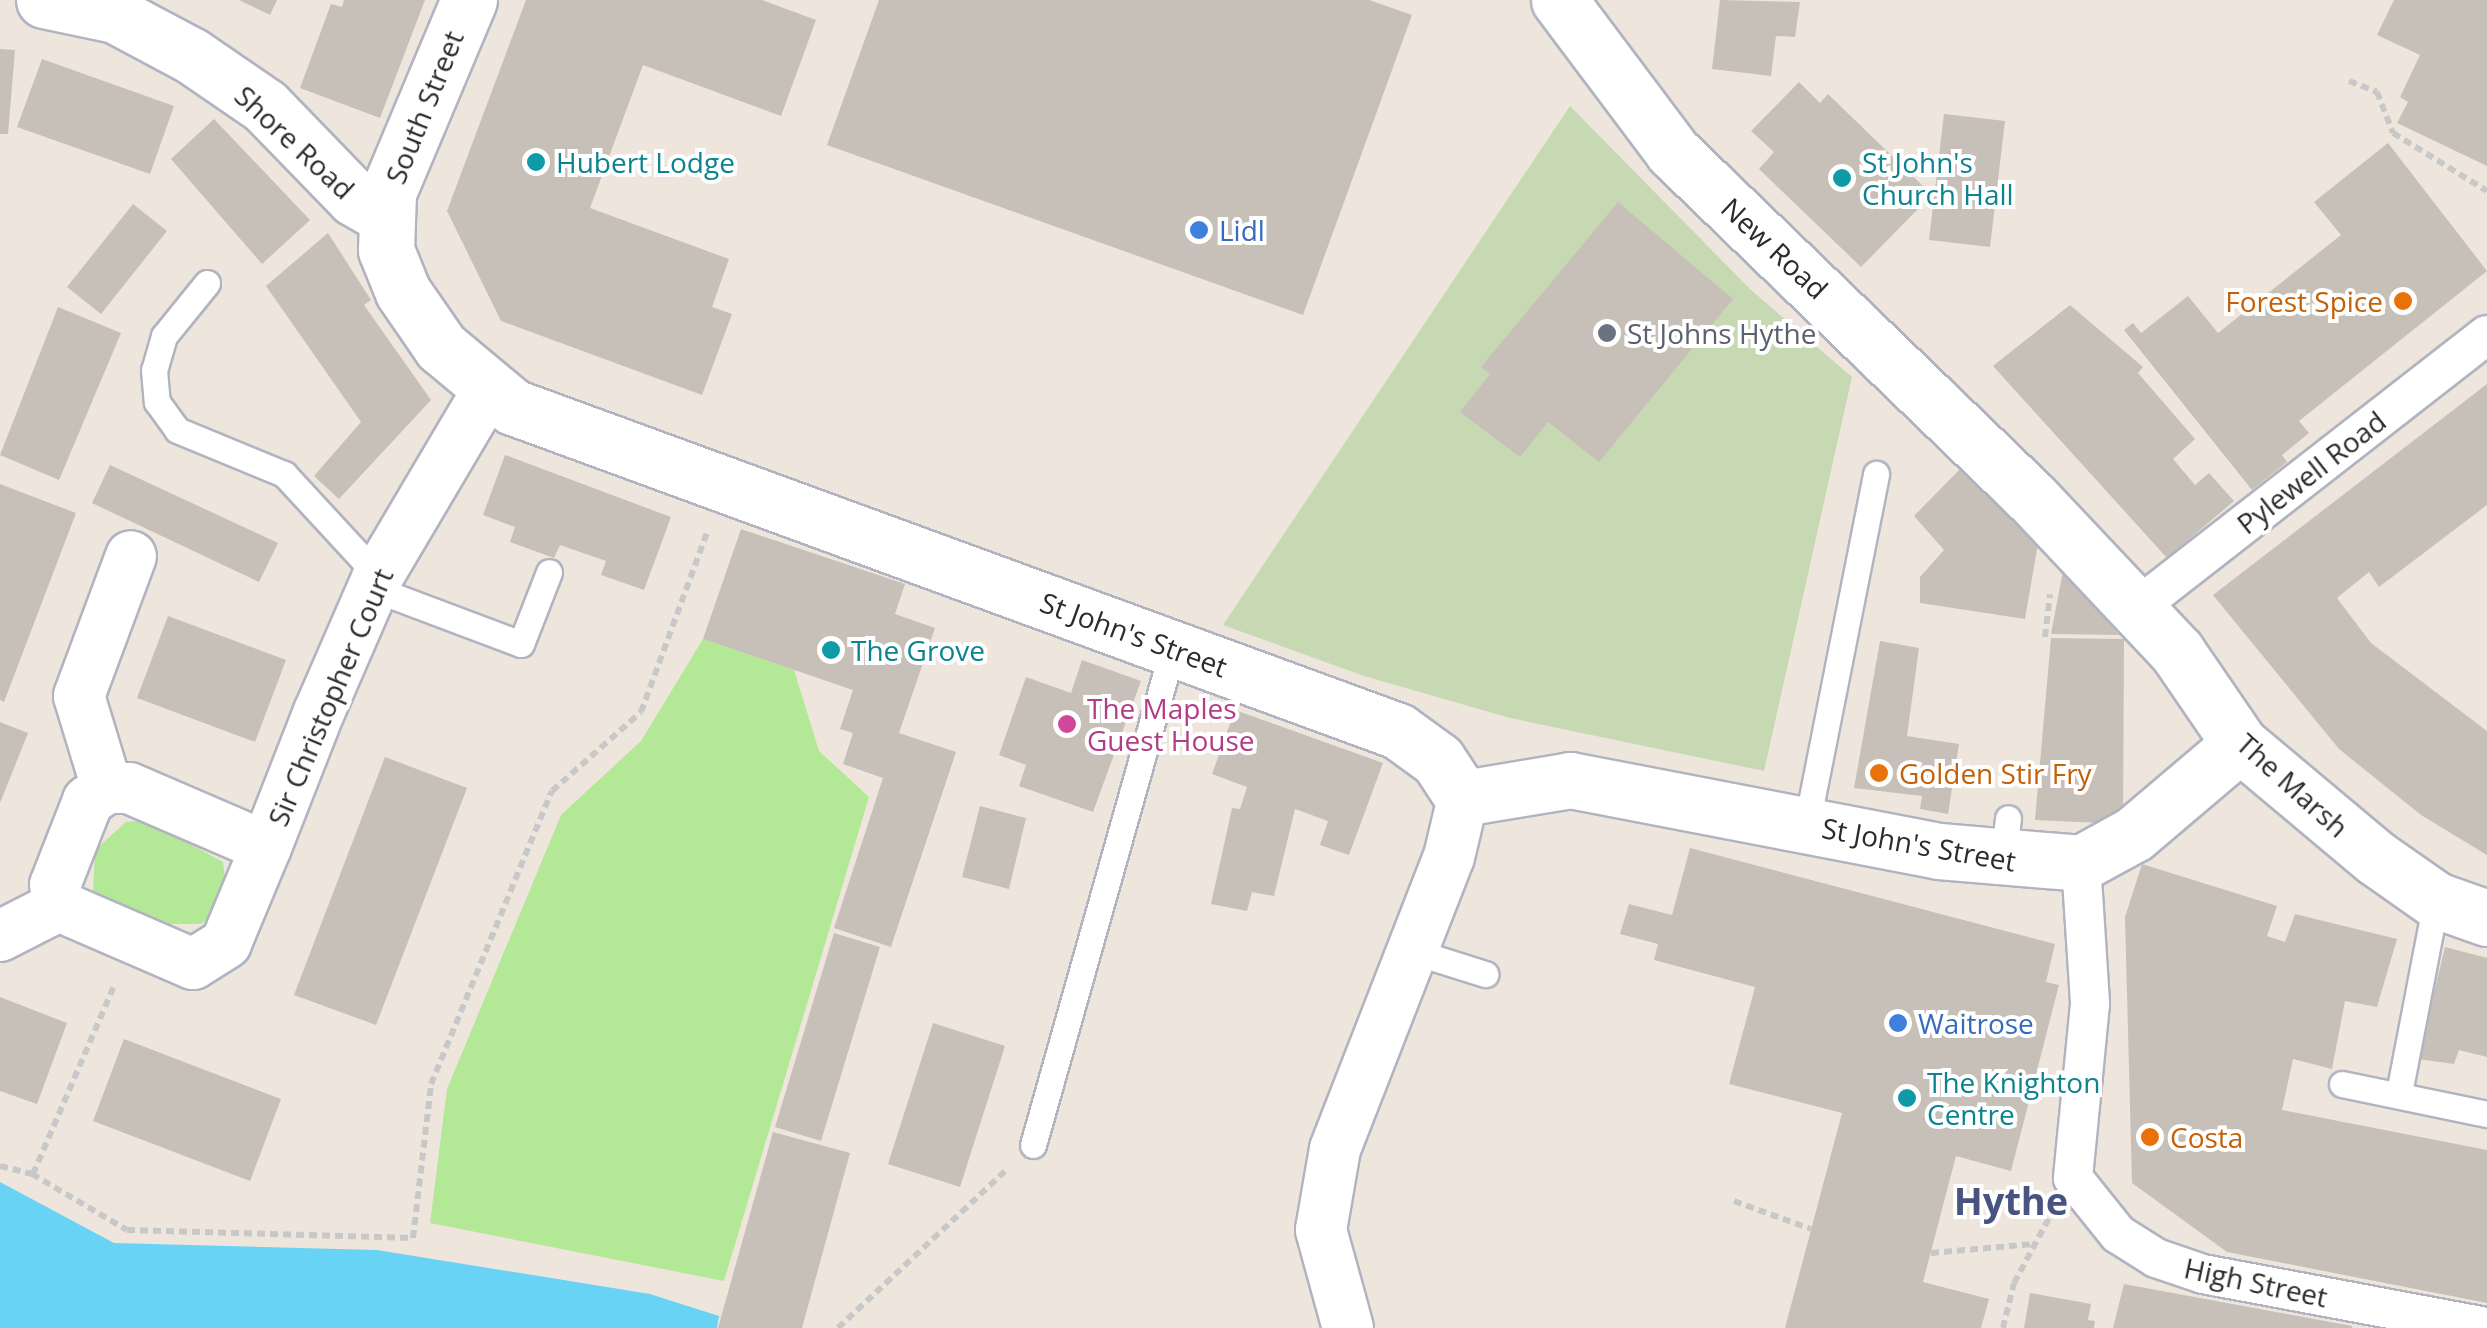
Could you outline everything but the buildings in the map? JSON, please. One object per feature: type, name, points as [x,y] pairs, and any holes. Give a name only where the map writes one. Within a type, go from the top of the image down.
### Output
[{"type":"street","name":"Shore Road","points":[[44,0],[114,15],[192,56],[266,106],[354,198],[383,215]]},
{"type":"street","name":"South Street","points":[[383,215],[469,0]]},
{"type":"street","name":"New Road","points":[[1559,0],[1674,152],[1932,396],[2135,609]]},
{"type":"street","name":"St John's Street","points":[[383,215],[386,250],[403,292],[440,347],[487,392],[513,407],[727,480],[1398,731],[1438,760],[1463,798],[1570,780],[1806,823],[2005,839],[2081,863]]},
{"type":"street","name":"Pylewell Road","points":[[2135,609],[2487,334]]},
{"type":"street","name":"Sir Christopher Court","points":[[59,906],[193,964],[212,958],[226,942],[375,582],[487,392]]},
{"type":"street","points":[[0,936],[59,906],[55,885],[88,801],[107,788],[79,696],[131,556]]},
{"type":"street","name":"The Marsh","points":[[2135,609],[2177,652],[2240,744],[2436,900],[2487,918]]},
{"type":"street","points":[[2072,1178],[2090,1004],[2081,863],[2134,834],[2240,744]]},
{"type":"street","name":"Sir Christopher Court","points":[[107,788],[129,788],[266,848]]},
{"type":"street","points":[[1348,1328],[1331,1282],[1324,1214],[1335,1149],[1449,856],[1463,798]]},
{"type":"street","name":"High Street","points":[[2072,1178],[2118,1234],[2156,1258],[2203,1274],[2487,1327]]},
{"type":"lane","points":[[207,283],[164,336],[154,370],[157,402],[177,430],[284,474],[375,582],[522,644],[549,572]]},
{"type":"lane","points":[[1806,823],[1876,474]]},
{"type":"lane","points":[[1033,1145],[1173,648]]},
{"type":"lane","points":[[2399,1093],[2436,900]]},
{"type":"lane","points":[[1412,952],[1485,974]]},
{"type":"lane","points":[[2342,1084],[2487,1114]]},
{"type":"path","points":[[2349,81],[2376,92],[2392,134],[2487,190]]},
{"type":"path","points":[[0,1166],[32,1174],[127,1230],[413,1238],[431,1084],[552,791],[640,712],[727,480]]},
{"type":"path","points":[[32,1174],[134,941]]},
{"type":"path","points":[[838,1328],[1033,1145]]},
{"type":"path","points":[[2003,1328],[2034,1244],[2072,1178]]},
{"type":"path","points":[[1734,1200],[1811,1229]]},
{"type":"path","points":[[1931,1253],[2034,1244]]},
{"type":"green space","points":[[1570,106],[1750,289],[1852,377],[1764,771],[1510,718],[1364,676],[1223,625]]},
{"type":"green space","points":[[703,639],[794,670],[819,751],[869,797],[724,1281],[430,1223],[447,1089],[561,815],[641,741]]},
{"type":"green space","points":[[146,820],[223,862],[226,890],[218,911],[201,924],[151,924],[93,893],[95,850],[126,822]]},
{"type":"water","points":[[0,1182],[114,1243],[377,1250],[650,1294],[719,1316],[717,1328],[0,1328]]},
{"type":"place","name":"Hubert Lodge","points":[[536,162]]},
{"type":"place","name":"St John's Church Hall","points":[[1842,178]]},
{"type":"place","name":"Lidl","points":[[1199,230]]},
{"type":"place","name":"Forest Spice","points":[[2403,301]]},
{"type":"place","name":"St Johns Hythe","points":[[1607,333]]},
{"type":"place","name":"The Grove","points":[[831,650]]},
{"type":"place","name":"The Maples Guest House","points":[[1067,724]]},
{"type":"place","name":"Golden Stir Fry","points":[[1879,773]]},
{"type":"place","name":"Waitrose","points":[[1898,1023]]},
{"type":"place","name":"The Knighton Centre","points":[[1907,1098]]},
{"type":"place","name":"Costa","points":[[2150,1137]]},
{"type":"district","name":"Hythe","points":[[2011,1201]]}]
